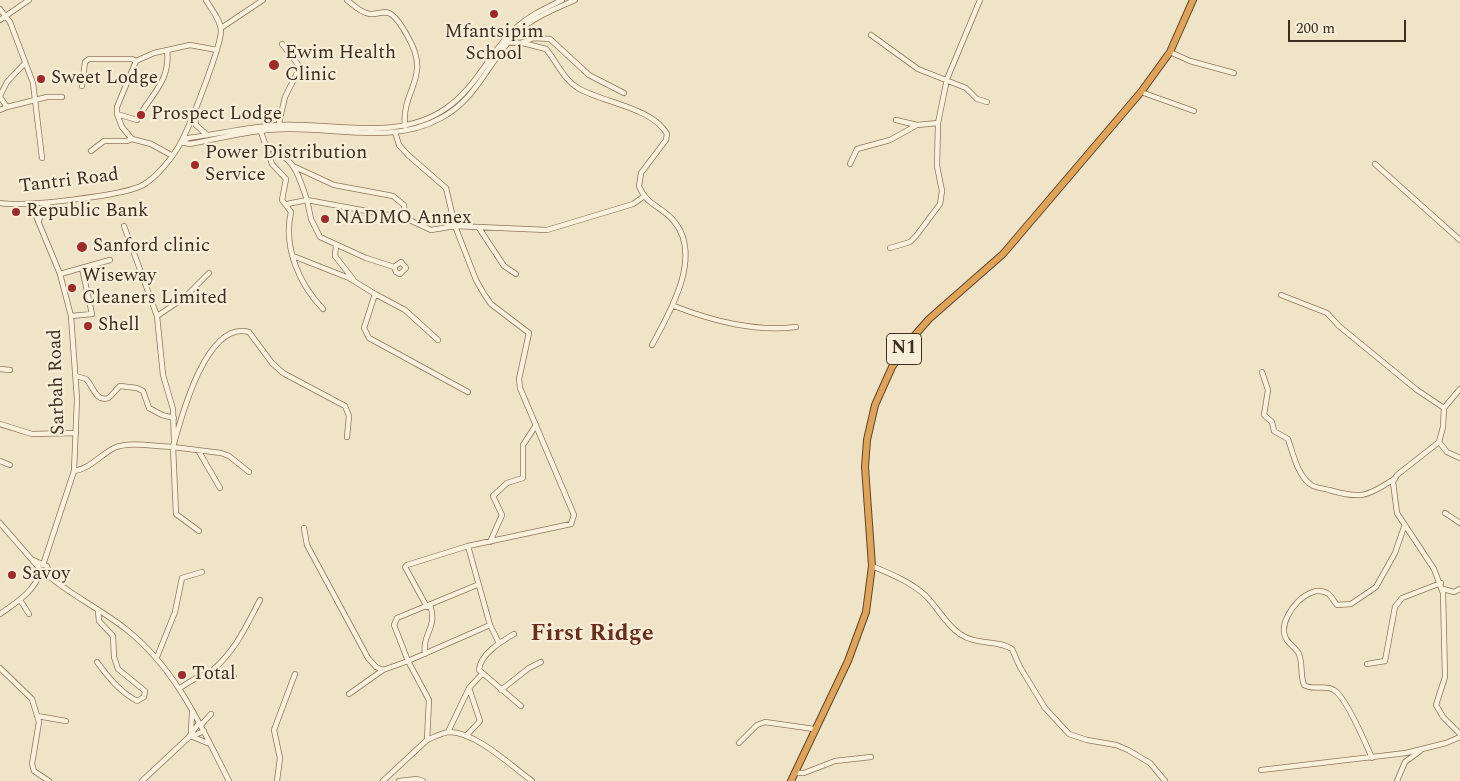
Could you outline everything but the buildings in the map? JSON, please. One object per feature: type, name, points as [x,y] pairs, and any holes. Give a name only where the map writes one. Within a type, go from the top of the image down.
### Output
[{"type":"highway","name":"N1","points":[[791,781],[814,728],[855,645],[866,612],[872,566],[865,467],[867,440],[875,405],[892,367],[915,334],[929,319],[1003,254],[1141,92],[1170,52],[1193,0]]},
{"type":"street","points":[[0,20],[29,0]]},
{"type":"street","points":[[206,0],[221,28],[263,0]]},
{"type":"street","points":[[346,0],[364,12],[371,14],[386,12],[392,14],[411,41],[418,58],[418,70],[404,117],[405,126]]},
{"type":"street","points":[[181,142],[190,144],[278,127],[385,128],[405,126],[434,116],[460,98],[524,21],[562,0]]},
{"type":"street","points":[[278,127],[395,132],[422,127],[456,109],[480,84],[506,42],[525,26],[576,0]]},
{"type":"street","points":[[890,248],[910,242],[940,204],[942,191],[937,166],[938,123],[947,80],[980,0]]},
{"type":"street","points":[[0,9],[13,30],[24,64],[33,83],[42,158]]},
{"type":"street","name":"Tantri Road","points":[[0,203],[31,204],[49,202],[140,186],[151,178],[181,142],[217,50],[221,28]]},
{"type":"street","points":[[871,35],[918,69],[968,89],[977,99],[987,102]]},
{"type":"street","points":[[523,43],[534,38],[550,39],[589,75],[624,93]]},
{"type":"street","points":[[506,42],[523,43],[546,50],[560,70],[579,89],[621,104],[664,128],[667,134],[666,140],[639,178],[639,186],[643,197],[671,218],[684,239],[686,252],[674,306],[652,345]]},
{"type":"street","points":[[278,127],[285,97],[300,67],[282,44]]},
{"type":"street","points":[[82,86],[86,62],[89,59],[132,59],[136,61],[167,50],[190,45],[217,50]]},
{"type":"street","points":[[117,114],[137,120],[165,79],[169,64],[167,50]]},
{"type":"street","points":[[1170,52],[1190,61],[1234,73]]},
{"type":"street","points":[[136,61],[117,106],[117,114],[122,127],[132,139],[151,144],[171,155]]},
{"type":"street","points":[[7,107],[2,102],[0,96],[8,82],[24,64]]},
{"type":"street","points":[[1141,92],[1194,111]]},
{"type":"street","points":[[0,110],[47,97],[62,97]]},
{"type":"street","points":[[194,109],[196,124],[207,135]]},
{"type":"street","points":[[896,120],[916,125],[938,123]]},
{"type":"street","points":[[850,164],[857,149],[890,140],[916,125]]},
{"type":"street","points":[[181,142],[188,138],[207,135],[260,130]]},
{"type":"street","points":[[260,130],[272,164],[286,179],[282,200],[287,204],[291,212],[289,233],[293,256],[301,281],[310,295],[323,309]]},
{"type":"street","points":[[395,132],[399,145],[408,156],[446,188],[455,226],[476,280],[484,294],[491,304],[529,333],[519,379],[520,388],[574,510],[571,524],[468,546],[407,565],[405,567],[429,606],[434,618],[424,645],[425,654]]},
{"type":"street","points":[[91,151],[104,141],[127,142],[132,139]]},
{"type":"street","points":[[267,146],[286,156],[295,168],[318,235],[366,258],[394,267]]},
{"type":"street","points":[[1375,164],[1460,240]]},
{"type":"street","points":[[295,168],[334,185],[399,199],[404,205],[405,218]]},
{"type":"street","points":[[287,204],[307,200],[405,218],[431,230],[455,226],[547,230],[633,204],[643,197]]},
{"type":"street","points":[[39,221],[42,210],[49,202]]},
{"type":"street","name":"Sarbah Road","points":[[31,204],[60,274],[71,316],[76,376],[74,471],[47,552],[44,569]]},
{"type":"street","points":[[124,226],[157,316],[161,368],[174,418],[173,447],[176,514],[199,531]]},
{"type":"street","points":[[480,228],[504,266],[516,274]]},
{"type":"street","points":[[336,245],[335,256],[355,281]]},
{"type":"street","points":[[293,256],[355,281],[405,310],[438,340]]},
{"type":"street","points":[[60,274],[110,260]]},
{"type":"street","points":[[71,316],[92,314],[82,268]]},
{"type":"street","points":[[157,316],[184,298],[209,273]]},
{"type":"street","points":[[375,294],[364,328],[369,338],[468,392]]},
{"type":"street","points":[[1281,295],[1327,312],[1339,326],[1417,390],[1444,408]]},
{"type":"street","points":[[674,306],[700,316],[750,327],[772,330],[796,327]]},
{"type":"street","points":[[174,441],[200,366],[224,339],[241,330],[249,332],[254,336],[272,363],[283,373],[345,406],[349,416],[347,438]]},
{"type":"street","points":[[0,369],[10,370]]},
{"type":"street","points":[[1262,372],[1268,390],[1264,415],[1272,422],[1274,431],[1288,439],[1297,465],[1309,484],[1349,496],[1368,495],[1394,479],[1439,442],[1443,427],[1444,408],[1460,389]]},
{"type":"street","points":[[76,376],[86,378],[94,393],[104,398],[111,396],[120,386],[137,388],[146,396],[149,408],[174,418]]},
{"type":"street","points":[[0,424],[32,434],[76,433]]},
{"type":"street","points":[[490,542],[502,515],[493,496],[507,483],[523,478],[523,445],[536,425]]},
{"type":"street","points":[[1439,442],[1446,452],[1460,458]]},
{"type":"street","points":[[74,471],[85,468],[116,447],[132,445],[173,447],[229,456],[249,472]]},
{"type":"street","points":[[198,450],[220,488]]},
{"type":"street","points":[[0,461],[10,464]]},
{"type":"street","points":[[1261,770],[1372,758],[1420,750],[1460,735],[1443,717],[1436,704],[1445,677],[1443,589],[1397,513],[1394,479]]},
{"type":"street","points":[[1445,513],[1460,524]]},
{"type":"street","points":[[0,523],[32,559],[56,581],[126,629],[157,657],[180,688],[229,781]]},
{"type":"street","points":[[1372,758],[1361,732],[1336,691],[1326,687],[1311,688],[1304,685],[1298,654],[1283,631],[1290,610],[1301,598],[1324,592],[1337,605],[1343,606],[1351,604],[1376,588],[1395,553],[1404,527]]},
{"type":"street","points":[[304,528],[307,545],[368,658],[373,665],[383,670]]},
{"type":"street","points":[[468,546],[477,585],[490,625],[499,643]]},
{"type":"street","points":[[872,566],[905,581],[921,592],[962,636],[982,644],[1003,645],[1012,649],[1020,667],[1045,708],[1069,734],[1087,740],[1116,744],[1150,763],[1165,781]]},
{"type":"street","points":[[0,614],[20,600],[37,583],[44,569]]},
{"type":"street","points":[[157,657],[174,612],[182,578],[202,572]]},
{"type":"street","points":[[1367,664],[1383,663],[1387,658],[1395,607],[1399,600],[1441,583]]},
{"type":"street","points":[[427,740],[429,700],[408,661],[394,621],[477,585]]},
{"type":"street","points":[[1443,589],[1454,592],[1460,590]]},
{"type":"street","points":[[20,600],[29,614]]},
{"type":"street","points":[[180,688],[212,671],[230,654],[238,643],[260,600]]},
{"type":"street","points":[[97,662],[103,672],[122,692],[137,701],[144,697],[145,691],[118,669],[115,663],[113,636],[99,621],[98,611]]},
{"type":"street","points":[[349,694],[383,670],[425,654],[490,625]]},
{"type":"street","points":[[514,634],[499,643],[480,664],[482,674],[520,706]]},
{"type":"street","points":[[501,690],[529,668],[541,662]]},
{"type":"street","points":[[0,668],[30,695],[39,722],[32,764],[34,771],[49,781]]},
{"type":"street","points":[[212,671],[226,673],[234,677]]},
{"type":"street","points":[[277,781],[280,758],[274,730],[295,674]]},
{"type":"street","points":[[448,732],[469,688],[482,674]]},
{"type":"street","points":[[466,736],[480,721],[469,688]]},
{"type":"street","points":[[191,736],[192,710]]},
{"type":"street","points":[[142,781],[191,736],[210,714]]},
{"type":"street","points":[[37,716],[66,721]]},
{"type":"street","points":[[739,742],[757,725],[765,722],[814,728]]},
{"type":"street","points":[[191,736],[204,731]]},
{"type":"street","points":[[383,781],[427,740],[448,732],[466,736],[477,741],[532,781]]},
{"type":"street","points":[[191,736],[210,744]]},
{"type":"street","points":[[1397,781],[1406,762],[1420,750]]},
{"type":"street","points":[[794,773],[804,773],[835,761],[871,757]]},
{"type":"street","points":[[399,781],[417,779],[423,781]]},
{"type":"place","name":"Mfantsipim School","points":[[494,14]]},
{"type":"place","name":"Ewim Health Clinic","points":[[274,65]]},
{"type":"place","name":"Sweet Lodge","points":[[41,79]]},
{"type":"place","name":"Prospect Lodge","points":[[141,115]]},
{"type":"place","name":"Power Distribution Service","points":[[195,165]]},
{"type":"place","name":"Republic Bank","points":[[16,212]]},
{"type":"place","name":"NADMO Annex","points":[[325,219]]},
{"type":"place","name":"Sanford clinic","points":[[82,247]]},
{"type":"place","name":"Wiseway Cleaners Limited","points":[[72,288]]},
{"type":"place","name":"Shell","points":[[88,326]]},
{"type":"place","name":"Savoy","points":[[12,575]]},
{"type":"place","name":"Total","points":[[182,675]]},
{"type":"district","name":"First Ridge","points":[[592,635]]}]
